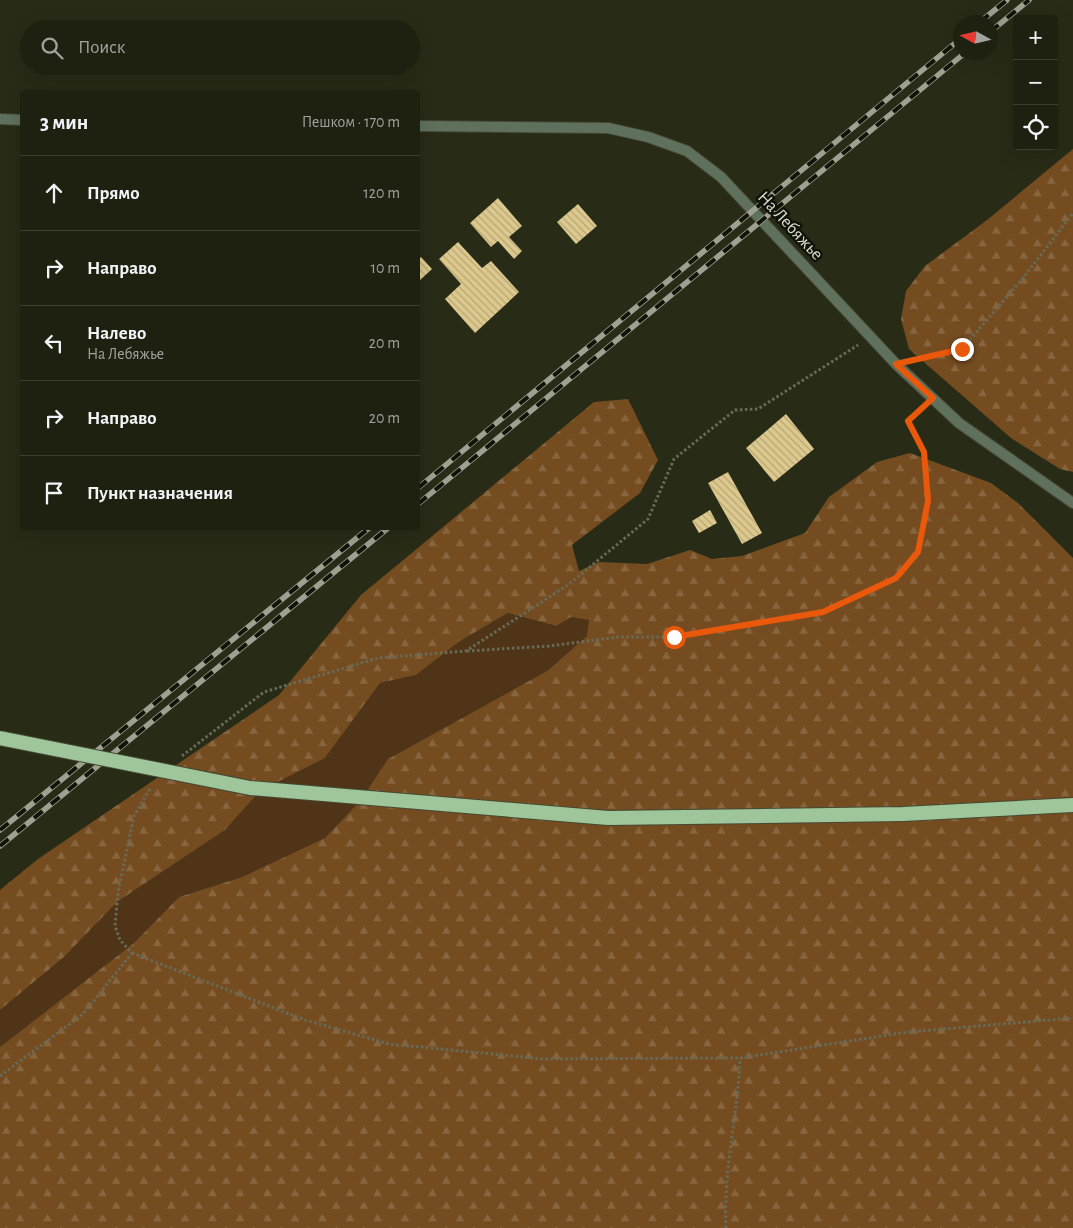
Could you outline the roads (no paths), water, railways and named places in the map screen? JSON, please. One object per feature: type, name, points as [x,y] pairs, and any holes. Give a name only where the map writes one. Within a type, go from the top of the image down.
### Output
[{"type":"highway","points":[[0,738],[250,788],[608,818],[903,814],[1073,805]]},
{"type":"street","points":[[0,119],[20,120]]},
{"type":"street","name":"На Лебяжье","points":[[420,126],[608,128],[648,137],[687,151],[721,177],[896,364],[959,423],[1073,503]]},
{"type":"railway","points":[[989,15],[1007,0]]},
{"type":"railway","points":[[998,25],[1029,0]]},
{"type":"railway","points":[[420,486],[953,45]]},
{"type":"railway","points":[[420,502],[956,60]]},
{"type":"railway","points":[[0,830],[367,530]]},
{"type":"railway","points":[[0,846],[386,530]]}]
